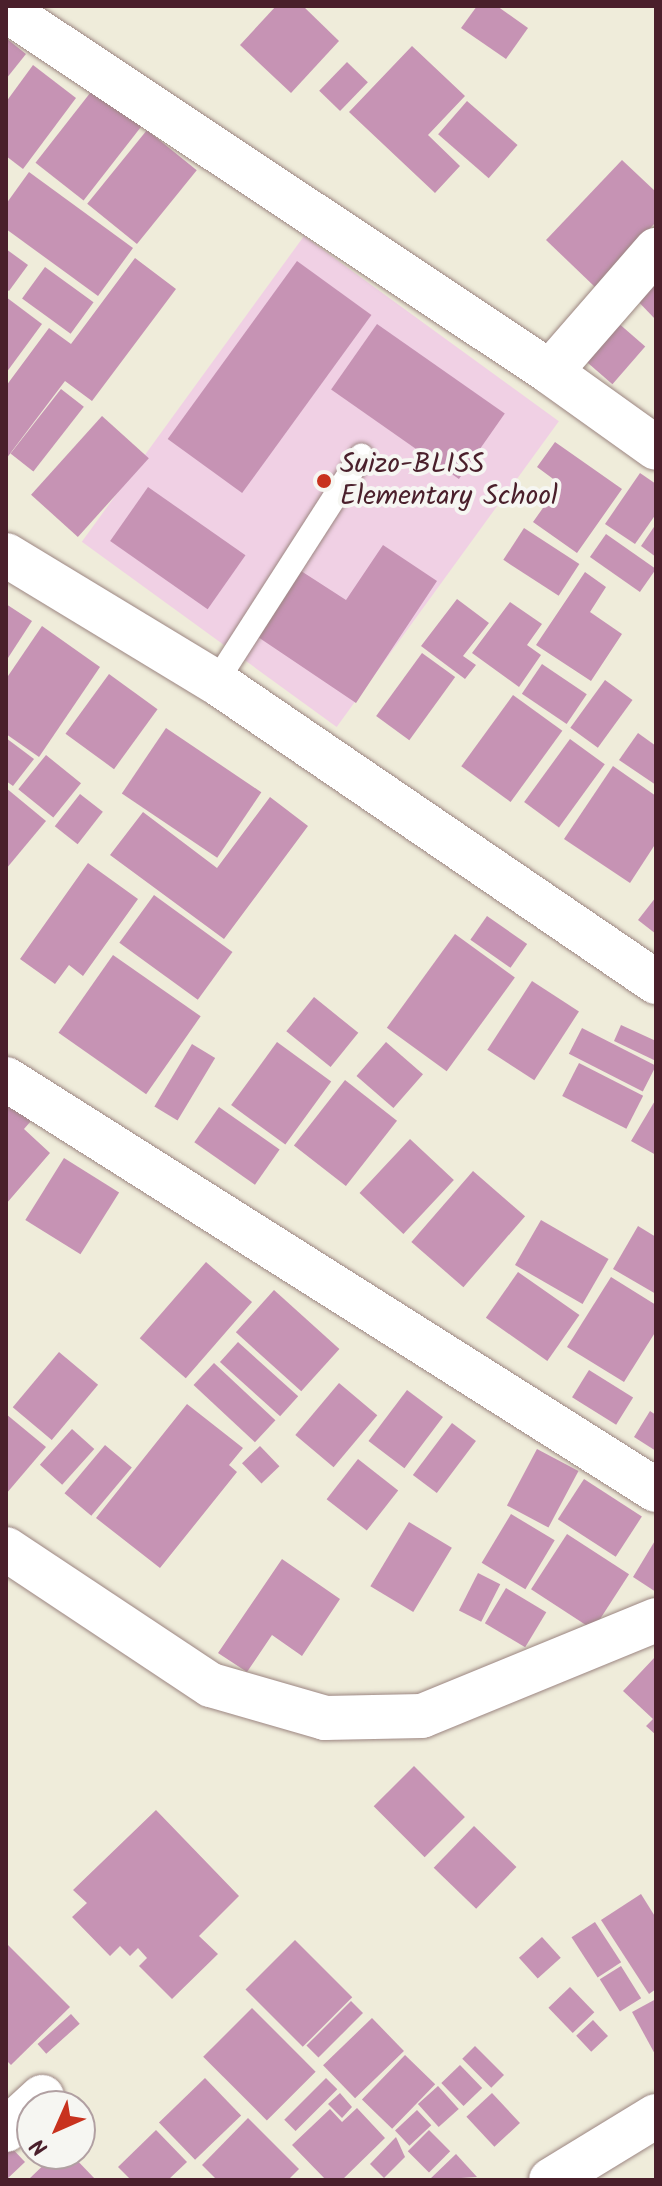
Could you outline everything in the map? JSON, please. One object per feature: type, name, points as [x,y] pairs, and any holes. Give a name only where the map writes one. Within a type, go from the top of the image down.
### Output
[{"type":"street","points":[[6,10],[550,372],[656,448]]},
{"type":"street","points":[[550,372],[656,250]]},
{"type":"street","points":[[6,555],[216,682],[656,982]]},
{"type":"street","points":[[6,1079],[656,1490]]},
{"type":"street","points":[[6,1549],[211,1685],[325,1718],[422,1716],[656,1620]]},
{"type":"street","points":[[551,2180],[656,2116]]},
{"type":"lane","points":[[216,682],[361,456]]},
{"type":"shaded area","name":"Suizo-BLISS Elementary School","points":[[304,236],[559,421],[337,727],[82,542]]},
{"type":"building","points":[[276,6],[303,6],[339,41],[291,93],[240,45]]},
{"type":"building","points":[[477,6],[497,6],[528,28],[506,59],[461,28]]},
{"type":"building","points":[[6,38],[26,54],[6,79]]},
{"type":"building","points":[[412,46],[465,96],[428,135],[460,166],[435,193],[349,112]]},
{"type":"building","points":[[347,62],[368,82],[340,111],[319,91]]},
{"type":"building","points":[[33,65],[76,98],[23,169],[6,156],[6,102]]},
{"type":"building","points":[[94,88],[142,126],[84,200],[36,163]]},
{"type":"building","points":[[467,101],[518,145],[489,178],[438,134]]},
{"type":"building","points":[[147,130],[197,170],[137,244],[87,204]]},
{"type":"building","points":[[622,160],[656,192],[656,222],[595,287],[546,240]]},
{"type":"building","points":[[29,172],[133,248],[98,296],[6,229],[6,204]]},
{"type":"building","points":[[6,249],[28,265],[9,291],[6,289]]},
{"type":"building","points":[[135,258],[176,289],[92,401],[65,381],[6,459],[6,386],[49,328],[71,344]]},
{"type":"building","points":[[297,261],[371,315],[242,493],[168,439]]},
{"type":"building","points":[[656,266],[656,320],[630,293]]},
{"type":"building","points":[[45,267],[94,302],[71,334],[22,299]]},
{"type":"building","points":[[6,297],[42,324],[6,373]]},
{"type":"building","points":[[609,315],[645,346],[612,384],[576,353]]},
{"type":"building","points":[[377,324],[505,413],[459,479],[331,390]]},
{"type":"building","points":[[61,389],[84,407],[33,471],[11,454]]},
{"type":"building","points":[[102,416],[149,458],[78,537],[31,495]]},
{"type":"building","points":[[555,442],[622,489],[577,553],[533,522],[560,484],[537,467]]},
{"type":"building","points":[[640,473],[656,484],[656,514],[635,544],[605,524]]},
{"type":"building","points":[[148,487],[245,555],[208,609],[110,541]]},
{"type":"building","points":[[656,524],[656,557],[641,546]]},
{"type":"building","points":[[524,528],[579,564],[559,596],[503,560]]},
{"type":"building","points":[[606,534],[656,569],[640,592],[590,557]]},
{"type":"building","points":[[383,545],[437,581],[356,703],[255,635],[298,569],[346,600]]},
{"type":"building","points":[[585,572],[606,587],[590,612],[622,634],[591,681],[536,645]]},
{"type":"building","points":[[457,599],[489,623],[463,656],[476,665],[465,679],[421,646]]},
{"type":"building","points":[[510,602],[542,624],[527,645],[541,655],[519,687],[472,653]]},
{"type":"building","points":[[6,604],[32,621],[6,661]]},
{"type":"building","points":[[42,626],[100,667],[39,757],[6,734],[6,679]]},
{"type":"building","points":[[422,653],[455,677],[409,740],[376,716]]},
{"type":"building","points":[[542,664],[587,694],[567,724],[522,694]]},
{"type":"building","points":[[109,674],[158,709],[114,769],[66,734]]},
{"type":"building","points":[[605,680],[633,700],[598,748],[570,728]]},
{"type":"building","points":[[513,695],[562,731],[511,802],[461,766]]},
{"type":"building","points":[[166,728],[261,792],[217,858],[122,793]]},
{"type":"building","points":[[638,733],[656,746],[656,785],[619,760]]},
{"type":"building","points":[[6,738],[34,759],[13,786],[6,781]]},
{"type":"building","points":[[570,739],[605,764],[559,827],[524,802]]},
{"type":"building","points":[[46,755],[81,783],[53,818],[18,789]]},
{"type":"building","points":[[613,766],[656,796],[656,843],[630,883],[564,839]]},
{"type":"building","points":[[6,788],[46,821],[6,869]]},
{"type":"building","points":[[80,794],[103,812],[78,844],[55,826]]},
{"type":"building","points":[[270,797],[308,826],[224,939],[110,855],[143,812],[217,868]]},
{"type":"building","points":[[88,863],[138,899],[83,976],[69,965],[55,984],[20,959]]},
{"type":"building","points":[[154,895],[232,952],[198,1000],[119,943]]},
{"type":"building","points":[[656,897],[656,934],[638,920]]},
{"type":"building","points":[[487,916],[527,944],[511,968],[470,940]]},
{"type":"building","points":[[455,934],[515,977],[447,1071],[387,1028]]},
{"type":"building","points":[[113,955],[201,1016],[146,1094],[59,1033]]},
{"type":"building","points":[[532,981],[579,1011],[534,1080],[487,1050]]},
{"type":"building","points":[[314,997],[358,1033],[331,1067],[286,1031]]},
{"type":"building","points":[[621,1025],[656,1041],[656,1061],[614,1041]]},
{"type":"building","points":[[582,1028],[656,1066],[643,1092],[569,1054]]},
{"type":"building","points":[[277,1042],[331,1081],[285,1144],[231,1105]]},
{"type":"building","points":[[386,1042],[423,1074],[393,1108],[356,1076]]},
{"type":"building","points":[[192,1044],[215,1058],[178,1120],[154,1107]]},
{"type":"building","points":[[579,1063],[643,1096],[626,1129],[562,1096]]},
{"type":"building","points":[[345,1080],[397,1121],[346,1186],[294,1145]]},
{"type":"building","points":[[6,1087],[37,1114],[24,1129],[50,1153],[6,1204]]},
{"type":"building","points":[[656,1099],[656,1155],[631,1141]]},
{"type":"building","points":[[219,1107],[280,1149],[255,1185],[194,1142]]},
{"type":"building","points":[[410,1139],[454,1180],[403,1234],[360,1193]]},
{"type":"building","points":[[64,1158],[119,1192],[80,1254],[25,1220]]},
{"type":"building","points":[[473,1171],[525,1216],[463,1287],[411,1242]]},
{"type":"building","points":[[541,1220],[609,1259],[583,1304],[515,1265]]},
{"type":"building","points":[[638,1226],[656,1237],[656,1294],[613,1269]]},
{"type":"building","points":[[206,1262],[252,1302],[186,1378],[140,1338]]},
{"type":"building","points":[[518,1272],[579,1315],[547,1361],[486,1318]]},
{"type":"building","points":[[611,1277],[656,1305],[656,1331],[624,1382],[567,1347]]},
{"type":"building","points":[[274,1290],[339,1349],[301,1391],[236,1332]]},
{"type":"building","points":[[238,1342],[298,1396],[280,1416],[220,1362]]},
{"type":"building","points":[[59,1352],[98,1385],[52,1440],[13,1407]]},
{"type":"building","points":[[214,1363],[275,1420],[255,1442],[194,1385]]},
{"type":"building","points":[[589,1370],[633,1398],[616,1425],[572,1397]]},
{"type":"building","points":[[339,1383],[377,1415],[334,1467],[295,1435]]},
{"type":"building","points":[[407,1390],[443,1417],[404,1468],[368,1441]]},
{"type":"building","points":[[187,1404],[243,1448],[229,1465],[237,1472],[160,1568],[96,1518]]},
{"type":"building","points":[[650,1411],[656,1415],[656,1451],[634,1437]]},
{"type":"building","points":[[6,1414],[46,1447],[6,1494]]},
{"type":"building","points":[[452,1423],[476,1441],[437,1493],[413,1475]]},
{"type":"building","points":[[72,1429],[94,1449],[62,1485],[40,1465]]},
{"type":"building","points":[[105,1445],[132,1467],[91,1516],[65,1493]]},
{"type":"building","points":[[260,1446],[279,1466],[261,1484],[242,1463]]},
{"type":"building","points":[[537,1449],[578,1471],[548,1528],[507,1506]]},
{"type":"building","points":[[358,1459],[398,1490],[367,1531],[327,1499]]},
{"type":"building","points":[[584,1479],[642,1517],[616,1557],[558,1519]]},
{"type":"building","points":[[511,1514],[555,1540],[525,1589],[482,1563]]},
{"type":"building","points":[[409,1522],[452,1548],[413,1612],[370,1586]]},
{"type":"building","points":[[567,1534],[629,1574],[593,1630],[531,1589]]},
{"type":"building","points":[[656,1539],[656,1592],[633,1577]]},
{"type":"building","points":[[282,1559],[340,1599],[302,1656],[272,1635],[247,1672],[218,1653]]},
{"type":"building","points":[[478,1573],[500,1584],[481,1622],[459,1610]]},
{"type":"building","points":[[506,1588],[546,1612],[525,1647],[485,1623]]},
{"type":"building","points":[[655,1657],[656,1735],[646,1726],[653,1719],[623,1691]]},
{"type":"building","points":[[414,1766],[465,1817],[425,1857],[374,1806]]},
{"type":"building","points":[[156,1810],[239,1896],[199,1936],[218,1954],[172,1999],[139,1966],[147,1958],[138,1948],[130,1956],[120,1946],[110,1956],[72,1917],[87,1903],[73,1890]]},
{"type":"building","points":[[474,1826],[516,1867],[476,1909],[434,1868]]},
{"type":"building","points":[[641,1894],[656,1918],[656,1989],[649,1994],[601,1920]]},
{"type":"building","points":[[595,1922],[621,1962],[598,1978],[572,1937]]},
{"type":"building","points":[[542,1937],[561,1958],[538,1979],[519,1958]]},
{"type":"building","points":[[295,1940],[352,1997],[303,2047],[246,1989]]},
{"type":"building","points":[[6,1943],[70,2007],[11,2065],[6,2060]]},
{"type":"building","points":[[621,1966],[641,1998],[620,2011],[600,1979]]},
{"type":"building","points":[[570,1987],[594,2012],[573,2033],[548,2008]]},
{"type":"building","points":[[656,1999],[656,2056],[632,2012]]},
{"type":"building","points":[[351,2001],[363,2013],[318,2058],[306,2046]]},
{"type":"building","points":[[252,2008],[316,2072],[267,2120],[203,2057]]},
{"type":"building","points":[[71,2014],[80,2024],[46,2054],[38,2044]]},
{"type":"building","points":[[372,2018],[404,2051],[355,2098],[323,2065]]},
{"type":"building","points":[[593,2020],[608,2036],[591,2052],[576,2036]]},
{"type":"building","points":[[475,2046],[504,2075],[491,2088],[462,2059]]},
{"type":"building","points":[[405,2055],[435,2084],[392,2129],[362,2100]]},
{"type":"building","points":[[460,2065],[482,2088],[464,2106],[441,2083]]},
{"type":"building","points":[[205,2078],[241,2115],[195,2160],[159,2122]]},
{"type":"building","points":[[326,2078],[337,2089],[296,2131],[284,2120]]},
{"type":"building","points":[[438,2086],[459,2109],[439,2127],[418,2104]]},
{"type":"building","points":[[340,2093],[352,2107],[342,2118],[328,2104]]},
{"type":"building","points":[[492,2093],[520,2123],[494,2147],[466,2117]]},
{"type":"building","points":[[357,2108],[385,2138],[342,2180],[326,2180],[292,2145],[330,2109],[342,2122]]},
{"type":"building","points":[[417,2110],[431,2125],[409,2146],[395,2130]]},
{"type":"building","points":[[248,2118],[299,2169],[288,2180],[217,2180],[202,2165]]},
{"type":"building","points":[[156,2130],[187,2162],[168,2180],[131,2180],[118,2167]]},
{"type":"building","points":[[429,2130],[450,2151],[429,2172],[408,2151]]},
{"type":"building","points":[[396,2137],[405,2157],[384,2178],[370,2164]]},
{"type":"building","points":[[6,2142],[16,2153],[17,2170],[6,2180]]},
{"type":"building","points":[[456,2154],[477,2177],[429,2180]]},
{"type":"building","points":[[38,2170],[86,2170],[96,2180],[28,2180]]},
{"type":"place","name":"Suizo-BLISS Elementary School","points":[[324,481]]}]
